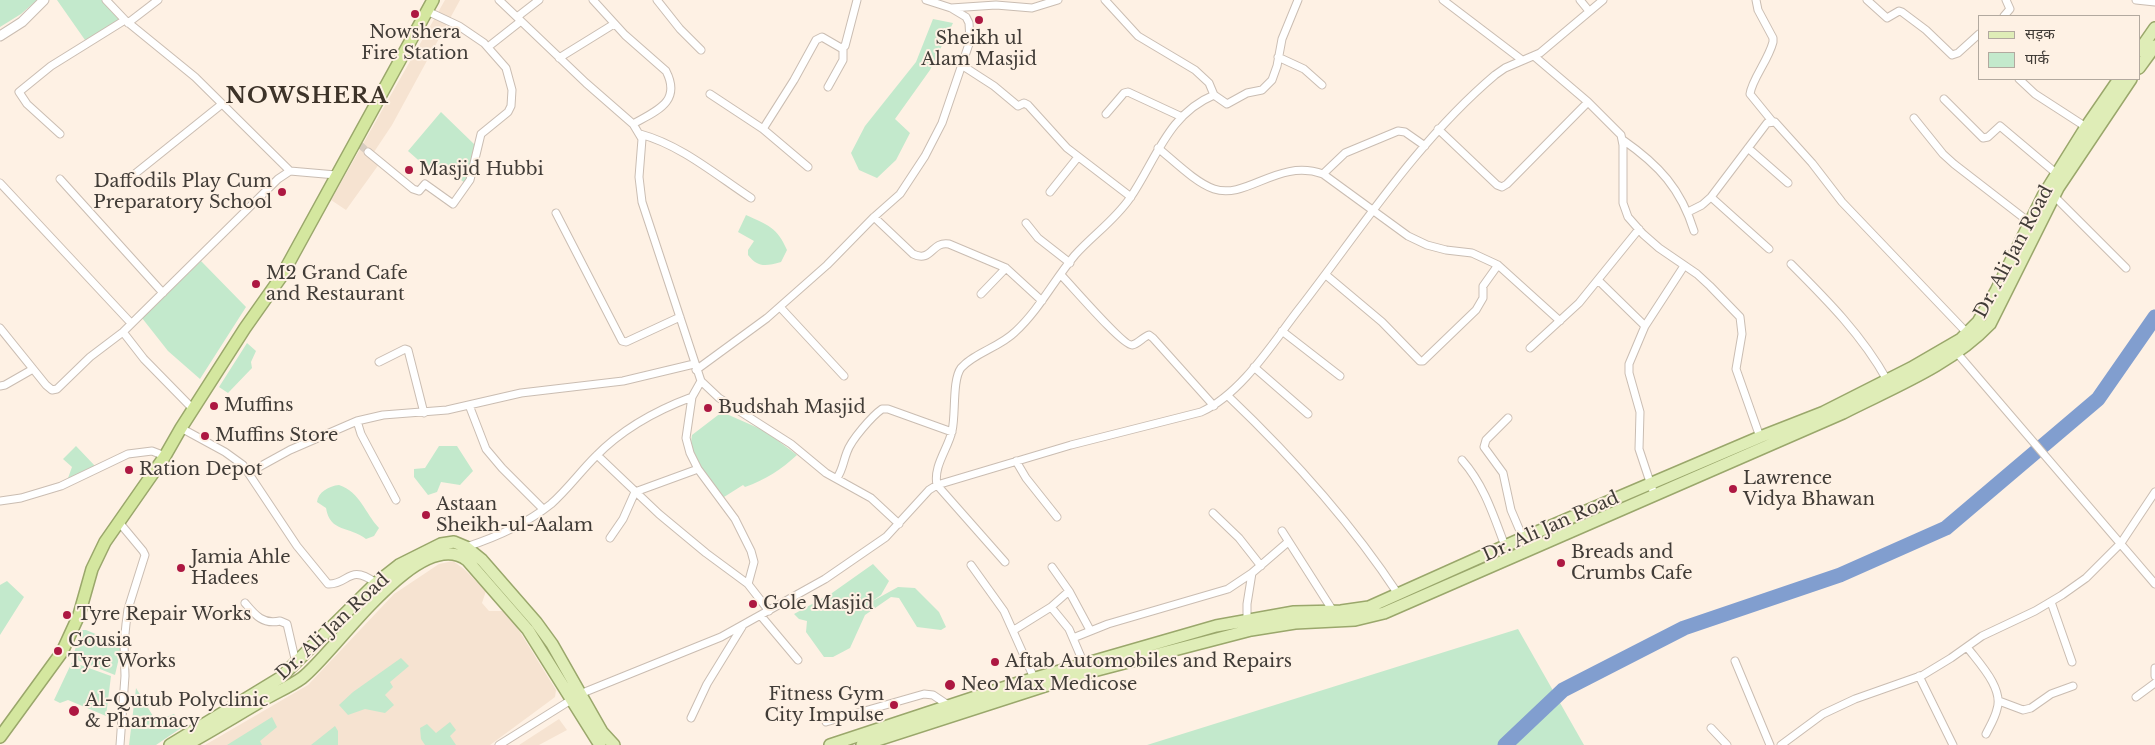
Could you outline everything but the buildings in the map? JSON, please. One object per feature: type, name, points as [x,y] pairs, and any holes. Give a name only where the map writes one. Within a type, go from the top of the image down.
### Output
[{"type":"highway","points":[[0,737],[62,652],[79,615],[98,556],[118,521],[165,456],[245,328],[281,277],[336,174],[357,144],[433,0]]},
{"type":"main road","points":[[2140,50],[2155,28]]},
{"type":"main road","points":[[2140,67],[2155,46]]},
{"type":"main road","name":"Dr. Ali Jan Road","points":[[830,745],[1034,678],[1216,626],[1294,612],[1334,611],[1369,607],[1524,538],[1843,412],[1957,353],[1971,336],[1984,313],[2029,222],[2057,174],[2118,80]]},
{"type":"main road","name":"Dr. Ali Jan Road","points":[[862,745],[1082,674],[1251,630],[1295,623],[1355,620],[1384,614],[1760,437],[1824,412],[1971,336],[1990,324],[2054,196],[2094,132],[2130,80]]},
{"type":"main road","name":"Dr. Ali Jan Road","points":[[186,745],[284,682],[296,663],[376,583],[399,565],[441,544],[454,542],[466,547],[482,560],[536,622],[552,644],[575,697],[600,745]]},
{"type":"main road","name":"Dr. Ali Jan Road","points":[[170,745],[284,682],[302,678],[384,590],[425,560],[441,554],[455,554],[461,556],[477,569],[528,630],[575,697],[614,745]]},
{"type":"street","points":[[0,36],[22,22],[44,0]]},
{"type":"street","points":[[106,0],[126,22],[195,77],[290,171]]},
{"type":"street","points":[[60,134],[27,104],[19,92],[51,66],[126,22],[158,0]]},
{"type":"street","points":[[498,0],[633,124],[640,134],[642,139],[639,177],[642,202],[701,381],[719,398],[779,436],[826,473],[871,498],[899,524]]},
{"type":"street","points":[[488,47],[538,0]]},
{"type":"street","points":[[593,0],[614,24],[666,70],[670,78],[671,91],[664,105],[633,124]]},
{"type":"street","points":[[657,0],[680,29],[701,50]]},
{"type":"street","points":[[828,87],[842,60],[843,48],[856,0]]},
{"type":"street","points":[[250,472],[290,450],[357,421],[383,415],[424,413],[522,393],[623,381],[695,367],[780,306],[827,265],[874,217],[900,194],[925,156],[942,123],[970,42],[970,23],[960,12],[926,0]]},
{"type":"street","points":[[951,8],[986,3],[1032,8],[1058,0]]},
{"type":"street","points":[[1105,0],[1138,36],[1203,76],[1214,95],[1227,104],[1247,93],[1262,90],[1272,80],[1286,26],[1298,0]]},
{"type":"street","points":[[1443,0],[1522,60]]},
{"type":"street","points":[[1580,0],[1589,11]]},
{"type":"street","points":[[499,745],[575,697],[743,626],[825,579],[886,537],[928,490],[936,485],[1116,432],[1201,412],[1214,406],[1228,396],[1254,367],[1438,129],[1495,75],[1546,48],[1603,0]]},
{"type":"street","points":[[1756,0],[1758,10],[1773,38],[1773,42],[1764,66],[1752,84],[1750,94],[1772,121],[1778,124],[1792,139],[1842,202],[1971,336]]},
{"type":"street","points":[[1867,0],[1887,18],[1899,11],[1902,12],[1926,30],[1952,55],[1958,53],[1978,35]]},
{"type":"street","points":[[2005,15],[2010,9],[2006,0]]},
{"type":"street","points":[[2136,0],[2155,2]]},
{"type":"street","points":[[368,152],[413,189],[419,191],[425,184],[453,204],[470,180],[481,134],[508,112],[511,106],[510,76],[506,68],[488,47],[459,26],[428,11]]},
{"type":"street","points":[[559,58],[614,24]]},
{"type":"street","points":[[762,129],[794,80],[816,40],[822,37],[843,48]]},
{"type":"street","points":[[1534,56],[1588,102],[1614,127],[1623,140],[1663,174],[1674,186],[1688,212],[1694,231]]},
{"type":"street","points":[[1278,57],[1304,69],[1322,85]]},
{"type":"street","points":[[963,66],[994,86],[1018,106],[1028,105],[1055,136],[1078,157],[1131,196]]},
{"type":"street","points":[[2020,80],[2034,94],[2086,127]]},
{"type":"street","points":[[1106,114],[1124,93],[1128,92],[1182,116]]},
{"type":"street","points":[[710,94],[762,129],[808,167]]},
{"type":"street","points":[[1005,562],[936,485],[937,470],[952,432],[958,375],[961,369],[1012,334],[1042,301],[1070,263],[1108,224],[1131,196],[1158,148],[1182,116],[1199,101],[1214,95]]},
{"type":"street","points":[[1944,98],[1982,138],[1988,137],[2000,126],[2057,174]]},
{"type":"street","points":[[1438,129],[1497,185],[1502,187],[1588,102]]},
{"type":"street","points":[[130,177],[222,104]]},
{"type":"street","points":[[1914,118],[1948,159],[2029,222]]},
{"type":"street","points":[[1688,212],[1711,198],[1767,123],[1772,121]]},
{"type":"street","points":[[1322,174],[1353,148],[1398,130],[1425,146]]},
{"type":"street","points":[[640,134],[654,138],[684,153],[750,198]]},
{"type":"street","points":[[1623,140],[1623,203],[1628,217],[1659,248],[1710,286],[1740,316],[1742,334],[1736,369],[1760,437]]},
{"type":"street","points":[[1158,148],[1206,185],[1216,190],[1226,191],[1240,188],[1279,172],[1292,170],[1312,170],[1322,174],[1372,212],[1408,236],[1427,245],[1446,250],[1472,252],[1498,265],[1560,321]]},
{"type":"street","points":[[1748,148],[1788,183]]},
{"type":"street","points":[[1050,192],[1078,157]]},
{"type":"street","points":[[0,328],[52,390],[57,389],[90,357],[122,332],[130,322],[163,293],[278,179],[290,171],[336,174]]},
{"type":"street","points":[[60,179],[163,293]]},
{"type":"street","points":[[0,183],[130,322]]},
{"type":"street","points":[[2054,196],[2126,268]]},
{"type":"street","points":[[1711,198],[1769,249]]},
{"type":"street","points":[[556,213],[622,341],[626,342],[680,316]]},
{"type":"street","points":[[874,217],[913,254],[920,257],[925,256],[943,243],[991,260],[1006,268],[1042,301]]},
{"type":"street","points":[[1026,223],[1038,238],[1070,263]]},
{"type":"street","points":[[1530,348],[1560,321],[1599,281],[1639,229]]},
{"type":"street","points":[[1791,264],[1860,337],[1873,354],[1887,380]]},
{"type":"street","points":[[1326,275],[1382,322],[1420,361],[1423,361],[1476,310],[1483,298],[1483,286],[1498,265]]},
{"type":"street","points":[[1652,489],[1639,449],[1640,412],[1630,373],[1631,356],[1645,326],[1684,266]]},
{"type":"street","points":[[980,294],[1006,268]]},
{"type":"street","points":[[1061,275],[1104,323],[1127,344],[1133,344],[1146,336],[1153,338],[1214,406]]},
{"type":"street","points":[[1599,281],[1645,326]]},
{"type":"street","points":[[780,306],[844,376]]},
{"type":"street","points":[[1282,331],[1340,376]]},
{"type":"street","points":[[122,332],[144,359],[193,409]]},
{"type":"street","points":[[379,362],[405,349],[408,350],[424,413]]},
{"type":"street","points":[[1957,353],[2026,435],[2122,543],[2155,584]]},
{"type":"street","points":[[1254,367],[1308,414]]},
{"type":"street","points":[[0,386],[5,385],[33,368]]},
{"type":"street","points":[[701,381],[692,397],[686,438],[690,453],[698,469],[735,519],[752,551],[754,562],[748,584]]},
{"type":"street","points":[[1228,396],[1334,508],[1362,542],[1398,594]]},
{"type":"street","points":[[466,547],[504,533],[543,509],[597,455],[648,417],[692,397]]},
{"type":"street","points":[[469,405],[486,449],[543,509]]},
{"type":"street","points":[[837,478],[843,469],[847,451],[852,443],[882,409],[888,409],[952,432]]},
{"type":"street","points":[[1508,418],[1486,440],[1484,447],[1503,473],[1511,510],[1524,538]]},
{"type":"street","points":[[357,421],[361,434],[396,500]]},
{"type":"street","points":[[181,428],[225,452],[250,472],[297,546],[328,584],[360,574],[376,583]]},
{"type":"street","points":[[0,501],[21,498],[61,486],[128,454],[152,451],[165,456]]},
{"type":"street","points":[[597,455],[635,492],[706,553],[748,584],[769,611]]},
{"type":"street","points":[[1462,460],[1473,473],[1487,496],[1505,546]]},
{"type":"street","points":[[1016,461],[1026,478],[1057,517]]},
{"type":"street","points":[[610,538],[623,519],[635,492],[698,469]]},
{"type":"street","points":[[1781,745],[1823,714],[1838,706],[1919,676],[1951,658],[1982,636],[2051,602],[2086,578],[2122,543],[2155,492]]},
{"type":"street","points":[[1212,513],[1239,538],[1261,566]]},
{"type":"street","points":[[118,521],[145,555],[128,609],[126,624],[124,644],[125,676],[120,745]]},
{"type":"street","points":[[1282,531],[1334,611]]},
{"type":"street","points":[[1074,638],[1090,630],[1221,592],[1252,573],[1288,542]]},
{"type":"street","points":[[971,565],[996,598],[1014,630],[1034,678]]},
{"type":"street","points":[[1052,567],[1069,591],[1090,630]]},
{"type":"street","points":[[1247,620],[1247,604],[1252,573]]},
{"type":"street","points":[[1014,630],[1051,607],[1069,591]]},
{"type":"street","points":[[2051,602],[2072,662]]},
{"type":"street","points":[[244,603],[263,621],[273,623],[280,621],[287,624],[296,663]]},
{"type":"street","points":[[1051,607],[1064,621],[1074,638],[1084,664]]},
{"type":"street","points":[[761,616],[798,660]]},
{"type":"street","points":[[691,718],[707,684],[743,626]]},
{"type":"street","points":[[1966,646],[1992,682],[1999,701],[1998,708],[1986,734]]},
{"type":"street","points":[[1735,662],[1770,745]]},
{"type":"street","points":[[2155,668],[2155,676]]},
{"type":"street","points":[[1919,676],[1953,745]]},
{"type":"street","points":[[2136,697],[2155,683]]},
{"type":"street","points":[[1999,701],[2023,710],[2030,708],[2051,694],[2073,686]]},
{"type":"street","points":[[826,722],[924,694],[933,694],[948,705]]},
{"type":"street","points":[[1711,728],[1727,745]]},
{"type":"shaded area","points":[[445,0],[460,0],[392,125],[374,152],[382,160],[346,210],[331,200]]},
{"type":"shaded area","points":[[453,561],[486,591],[482,603],[489,611],[503,611],[515,624],[556,690],[555,697],[547,703],[490,745],[205,745],[308,685],[394,594],[439,564]]},
{"type":"shaded area","points":[[559,719],[567,730],[539,745],[519,745]]},
{"type":"green space","points":[[0,0],[37,0],[21,14],[0,27]]},
{"type":"green space","points":[[57,0],[102,0],[120,18],[119,22],[85,40]]},
{"type":"green space","points":[[933,19],[953,23],[930,70],[895,119],[910,133],[896,160],[877,178],[859,170],[851,153],[865,126],[916,62]]},
{"type":"green space","points":[[441,112],[475,145],[465,183],[441,165],[433,173],[408,151]]},
{"type":"green space","points":[[746,215],[766,224],[779,236],[787,250],[781,262],[763,265],[755,262],[748,255],[748,250],[754,241],[738,232]]},
{"type":"green space","points":[[201,261],[246,307],[200,379],[168,351],[142,318]]},
{"type":"green space","points":[[247,343],[256,351],[251,362],[252,368],[228,393],[219,387]]},
{"type":"green space","points":[[722,412],[765,431],[797,455],[766,477],[745,487],[743,485],[724,497],[701,469],[691,443],[692,435]]},
{"type":"green space","points":[[76,446],[96,467],[67,481],[72,467],[63,459]]},
{"type":"green space","points":[[439,446],[457,446],[473,471],[460,485],[441,482],[437,492],[428,495],[414,477],[414,469],[425,468]]},
{"type":"green space","points":[[339,485],[346,488],[357,498],[379,528],[374,536],[366,539],[336,525],[328,516],[326,508],[317,502],[319,495],[325,490]]},
{"type":"green space","points":[[873,564],[889,581],[881,595],[871,602],[898,587],[915,588],[939,612],[946,627],[941,630],[917,627],[899,598],[891,597],[865,615],[850,648],[833,657],[824,657],[806,632],[807,621],[799,619],[794,614],[832,593]]},
{"type":"green space","points":[[7,581],[24,597],[0,635],[0,585]]},
{"type":"green space","points":[[1518,629],[1584,745],[1147,745]]},
{"type":"green space","points":[[82,630],[122,645],[115,675],[72,658]]},
{"type":"green space","points":[[401,658],[409,666],[390,682],[393,687],[385,695],[394,705],[385,713],[365,709],[348,715],[339,705],[353,692]]},
{"type":"green space","points":[[72,662],[111,676],[106,716],[68,700],[60,703],[54,700]]},
{"type":"green space","points":[[136,688],[156,721],[174,714],[184,726],[156,745],[129,745]]},
{"type":"green space","points":[[272,717],[277,727],[260,741],[262,745],[227,745]]},
{"type":"green space","points":[[450,722],[456,730],[450,736],[456,745],[425,745],[421,739],[420,728],[427,724],[436,733]]},
{"type":"green space","points":[[335,726],[338,731],[338,745],[311,745]]},
{"type":"waterway","points":[[1505,745],[1563,690],[1684,628],[1840,575],[1946,528],[2098,399],[2155,317]]},
{"type":"tunnel","points":[[360,145],[368,152]]},
{"type":"place","name":"Nowshera Fire Station","points":[[415,14]]},
{"type":"place","name":"Sheikh ul Alam Masjid","points":[[979,20]]},
{"type":"place","name":"Masjid Hubbi","points":[[409,170]]},
{"type":"place","name":"Daffodils Play Cum Preparatory School","points":[[282,192]]},
{"type":"place","name":"M2 Grand Cafe and Restaurant","points":[[256,284]]},
{"type":"place","name":"Muffins","points":[[214,406]]},
{"type":"place","name":"Budshah Masjid","points":[[708,408]]},
{"type":"place","name":"Muffins Store","points":[[205,436]]},
{"type":"place","name":"Ration Depot","points":[[129,470]]},
{"type":"place","name":"Lawrence Vidya Bhawan","points":[[1733,489]]},
{"type":"place","name":"Astaan Sheikh-ul-Aalam","points":[[426,515]]},
{"type":"place","name":"Breads and Crumbs Cafe","points":[[1561,563]]},
{"type":"place","name":"Jamia Ahle Hadees","points":[[181,568]]},
{"type":"place","name":"Gole Masjid","points":[[753,604]]},
{"type":"place","name":"Tyre Repair Works","points":[[67,615]]},
{"type":"place","name":"Gousia Tyre Works","points":[[58,651]]},
{"type":"place","name":"Aftab Automobiles and Repairs","points":[[995,662]]},
{"type":"place","name":"Neo Max Medicose","points":[[950,685]]},
{"type":"place","name":"Fitness Gym City Impulse","points":[[894,705]]},
{"type":"place","name":"Al-Qutub Polyclinic & Pharmacy","points":[[74,711]]},
{"type":"district","name":"NOWSHERA","points":[[307,97]]}]
